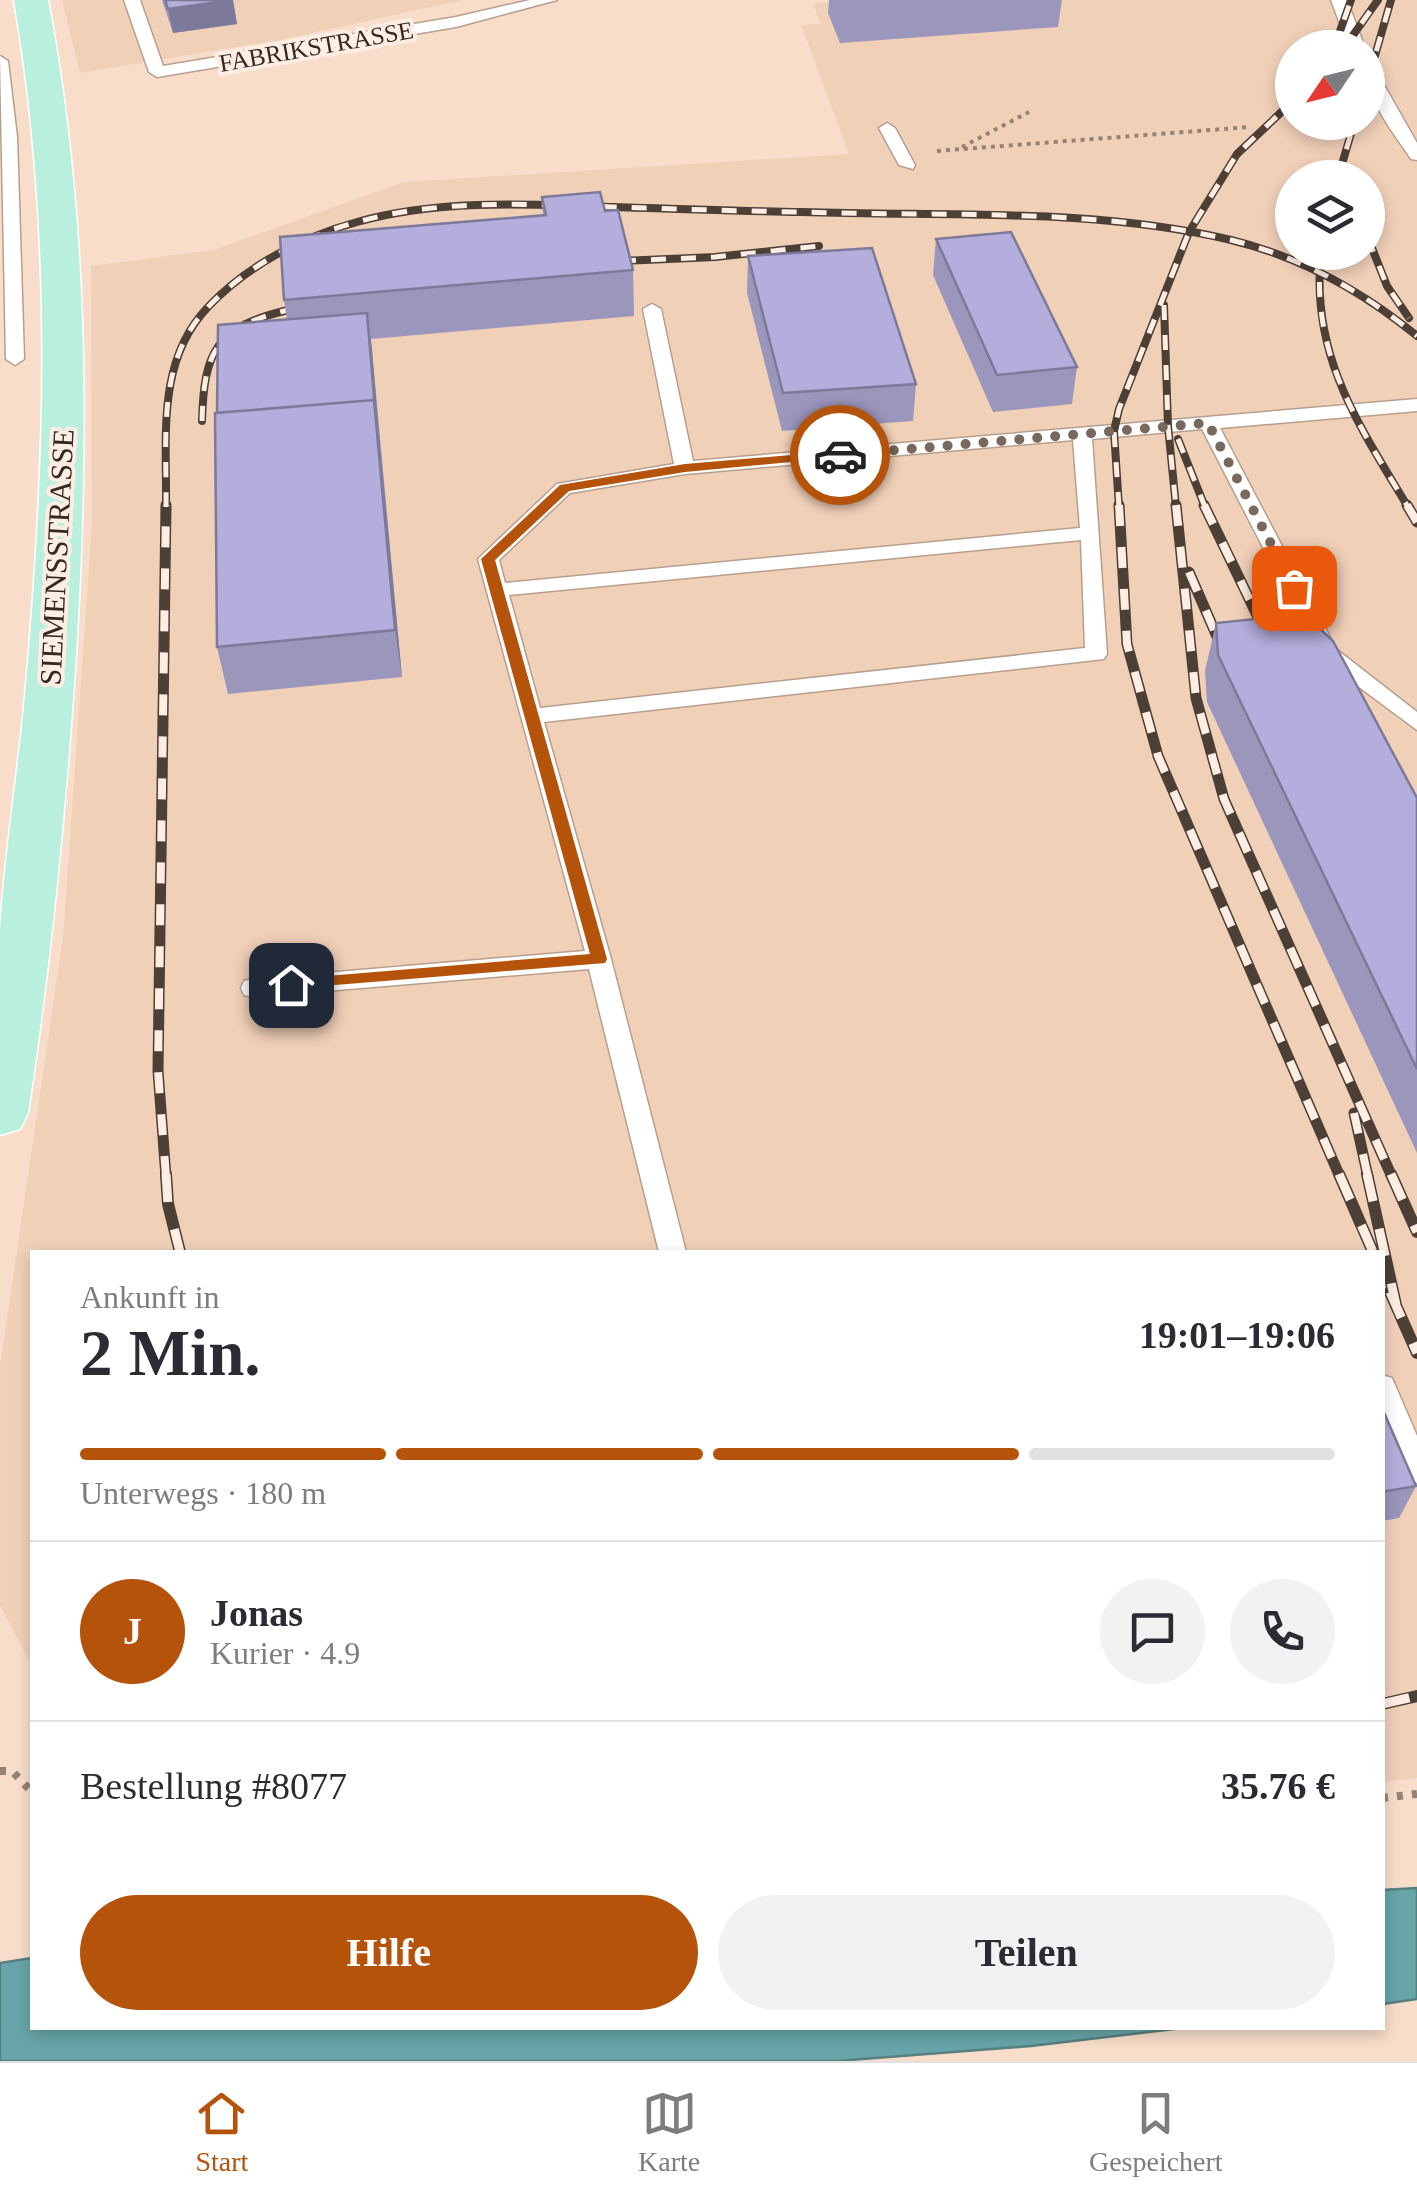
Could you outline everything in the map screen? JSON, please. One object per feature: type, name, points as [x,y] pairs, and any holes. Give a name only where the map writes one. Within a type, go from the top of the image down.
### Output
[{"type":"main road","name":"SIEMENSSTRASSE","points":[[0,1113],[42,802],[62,513],[66,366],[55,149],[31,0]]},
{"type":"lane","name":"FABRIKSTRASSE","points":[[132,0],[157,72],[456,22],[549,0]]},
{"type":"lane","points":[[1340,0],[1351,30]]},
{"type":"lane","points":[[0,61],[9,136],[15,359]]},
{"type":"lane","points":[[1385,108],[1417,155]]},
{"type":"lane","points":[[887,128],[904,160]]},
{"type":"lane","points":[[652,309],[685,468]]},
{"type":"lane","points":[[672,1250],[599,959],[488,559],[564,488],[685,468],[1417,404]]},
{"type":"lane","points":[[1208,423],[1328,654],[1417,723]]},
{"type":"lane","points":[[531,716],[1096,654],[1082,434]]},
{"type":"lane","points":[[496,590],[1091,532]]},
{"type":"lane","points":[[253,988],[599,959]]},
{"type":"lane","points":[[1385,1393],[1417,1470]]},
{"type":"path","points":[[956,150],[1029,112]]},
{"type":"path","points":[[904,160],[956,150],[1250,127]]},
{"type":"path","points":[[0,1771],[12,1771],[30,1790]]},
{"type":"path","points":[[1385,1798],[1417,1794]]},
{"type":"shaded area","points":[[62,0],[463,0],[280,40],[80,73]]},
{"type":"shaded area","points":[[853,0],[1417,0],[1417,1778],[1385,1782],[1385,1250],[30,1250],[30,1662],[0,1605],[0,1366],[63,937],[92,524],[91,266],[213,250],[404,182],[849,154],[801,25],[820,24],[813,3]]},
{"type":"water","points":[[1417,1888],[1417,1999],[1385,2004],[1385,1890]]},
{"type":"water","points":[[30,1958],[30,2030],[1166,2030],[1031,2046],[837,2061],[0,2061],[0,1963]]},
{"type":"building","points":[[165,0],[232,0],[168,9]]},
{"type":"building","points":[[600,192],[605,211],[618,210],[633,270],[284,300],[280,237],[546,215],[542,197]]},
{"type":"building","points":[[1011,232],[1077,367],[997,375],[936,239]]},
{"type":"building","points":[[872,248],[916,384],[783,393],[748,256]]},
{"type":"building","points":[[367,313],[375,409],[374,400],[217,413],[218,325]]},
{"type":"building","points":[[374,400],[395,630],[217,647],[215,413]]},
{"type":"building","points":[[1305,614],[1333,641],[1417,798],[1417,1069],[1218,655],[1216,623]]},
{"type":"building","points":[[1385,1415],[1416,1486],[1385,1491]]},
{"type":"railway","points":[[1340,30],[1351,0]]},
{"type":"railway","points":[[1357,30],[1378,0]]},
{"type":"railway","points":[[1382,30],[1391,0]]},
{"type":"railway","points":[[1189,232],[1237,154],[1275,118]]},
{"type":"railway","points":[[1343,160],[1349,140]]},
{"type":"railway","points":[[166,505],[168,401],[172,376],[191,328],[224,292],[258,266],[296,244],[357,222],[452,206],[549,205],[1017,215],[1125,222],[1189,232]]},
{"type":"railway","points":[[1119,507],[1114,431],[1119,409],[1189,232]]},
{"type":"railway","points":[[1189,232],[1257,247],[1320,274]]},
{"type":"railway","points":[[621,261],[715,257],[819,246]]},
{"type":"railway","points":[[1381,270],[1409,318]]},
{"type":"railway","points":[[1320,274],[1375,304],[1417,336]]},
{"type":"railway","points":[[1320,274],[1323,323],[1342,387],[1408,507]]},
{"type":"railway","points":[[1164,305],[1168,426],[1176,507]]},
{"type":"railway","points":[[202,421],[206,377],[219,346],[244,325],[288,310]]},
{"type":"railway","points":[[1178,439],[1205,507]]},
{"type":"railway","points":[[166,505],[158,1071],[166,1177]]},
{"type":"railway","points":[[1119,505],[1127,644],[1158,756],[1340,1177]]},
{"type":"railway","points":[[1176,505],[1196,698],[1224,799],[1392,1177]]},
{"type":"railway","points":[[1204,505],[1271,644]]},
{"type":"railway","points":[[1407,505],[1417,522]]},
{"type":"railway","points":[[1189,572],[1225,655]]},
{"type":"railway","points":[[1354,1113],[1368,1177]]},
{"type":"railway","points":[[166,1174],[168,1204],[180,1250]]},
{"type":"railway","points":[[1339,1174],[1372,1250]]},
{"type":"railway","points":[[1367,1174],[1384,1250]]},
{"type":"railway","points":[[1391,1174],[1417,1232]]},
{"type":"railway","points":[[1385,1255],[1396,1305]]},
{"type":"railway","points":[[1390,1292],[1417,1353]]},
{"type":"railway","points":[[1385,1703],[1417,1696]]},
{"type":"way so far","points":[[840,455],[1208,423],[1294,588]]},
{"type":"route","points":[[291,985],[599,959],[488,559],[564,488],[685,468],[840,455]]}]
